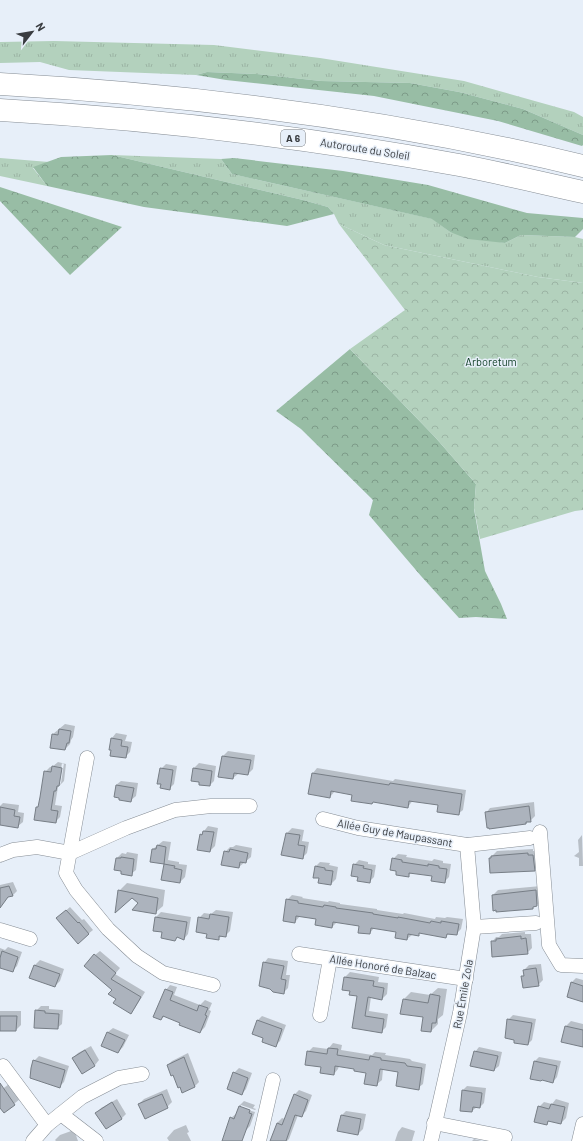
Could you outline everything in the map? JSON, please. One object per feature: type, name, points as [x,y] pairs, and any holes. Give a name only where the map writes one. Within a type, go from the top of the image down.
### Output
[{"type":"highway","points":[[0,84],[216,102],[299,112],[378,124],[466,140],[583,166]]},
{"type":"highway","name":"Autoroute du Soleil","points":[[0,110],[217,128],[298,139],[375,150],[460,165],[583,192]]},
{"type":"street","points":[[87,758],[66,873],[76,890],[108,929],[137,956],[163,973],[214,985]]},
{"type":"street","points":[[0,855],[13,850],[37,847],[70,853],[126,828],[175,810],[211,806],[250,806]]},
{"type":"street","name":"Allée Guy de Maupassant","points":[[323,819],[358,828],[467,846],[535,835],[549,945],[561,965],[583,966]]},
{"type":"street","name":"Rue Émile Zola","points":[[430,1141],[460,1013],[474,927],[467,846]]},
{"type":"street","points":[[474,927],[536,923]]},
{"type":"street","points":[[0,930],[30,939]]},
{"type":"street","name":"Allée Honoré de Balzac","points":[[299,954],[466,979]]},
{"type":"street","points":[[320,1014],[330,959]]},
{"type":"street","points":[[4,1066],[46,1125]]},
{"type":"street","points":[[33,1141],[46,1125],[82,1098],[119,1078],[142,1074]]},
{"type":"street","points":[[259,1141],[273,1080]]},
{"type":"street","points":[[61,1114],[96,1141]]},
{"type":"street","points":[[434,1123],[505,1137]]},
{"type":"street","points":[[579,1141],[583,1124]]},
{"type":"green space","points":[[54,41],[214,45],[320,58],[464,81],[574,112],[583,117],[583,135],[523,109],[459,92],[410,83],[321,81],[257,74],[207,72],[196,75],[69,70],[40,62],[0,63],[0,42]]},
{"type":"green space","points":[[207,72],[257,74],[321,81],[410,83],[459,92],[523,109],[583,135],[583,145],[582,146],[498,121],[374,96],[226,80],[196,75]]},
{"type":"green space","points":[[112,155],[221,159],[232,174],[433,219],[450,232],[505,243],[521,235],[575,237],[583,239],[583,283],[538,277],[384,245],[339,224],[334,214],[328,207]]},
{"type":"green space","points":[[112,155],[303,200],[328,207],[334,214],[287,226],[144,207],[47,186],[33,167],[61,157]]},
{"type":"green space","points":[[0,158],[49,162],[33,168],[47,186],[0,176]]},
{"type":"green space","points":[[234,158],[343,171],[428,185],[527,213],[583,218],[583,229],[575,237],[521,235],[505,243],[468,239],[450,232],[432,219],[232,174],[221,159]]},
{"type":"green space","points":[[0,187],[122,227],[70,275],[0,201]]},
{"type":"green space","name":"Arboretum","points":[[339,224],[384,245],[538,277],[583,283],[583,510],[575,511],[480,539],[474,508],[476,484],[435,437],[350,349],[405,310]]},
{"type":"green space","points":[[350,349],[435,437],[476,484],[474,509],[485,571],[507,619],[476,617],[459,618],[369,515],[373,500],[301,429],[276,411]]},
{"type":"building","points":[[59,729],[71,731],[69,743],[67,743],[65,750],[50,748],[52,734],[58,735]]},
{"type":"building","points":[[111,738],[122,740],[121,746],[128,747],[126,758],[110,756],[111,750],[109,750]]},
{"type":"building","points":[[222,756],[251,760],[248,775],[234,773],[233,779],[218,777]]},
{"type":"building","points":[[52,766],[62,768],[59,786],[57,786],[56,791],[54,791],[51,810],[58,811],[56,823],[34,820],[36,807],[38,807],[44,771],[51,772]]},
{"type":"building","points":[[160,768],[173,770],[170,790],[160,788],[161,784],[157,784]]},
{"type":"building","points":[[193,768],[212,771],[210,786],[199,785],[199,782],[191,781]]},
{"type":"building","points":[[312,773],[389,785],[390,783],[462,794],[459,815],[437,812],[438,805],[409,801],[408,808],[373,802],[372,804],[351,801],[352,795],[331,791],[330,798],[308,794]]},
{"type":"building","points":[[116,785],[134,788],[131,802],[119,800],[119,798],[114,797]]},
{"type":"building","points":[[529,806],[531,822],[526,822],[526,824],[487,828],[485,812]]},
{"type":"building","points":[[0,807],[15,810],[14,816],[20,817],[18,828],[0,825]]},
{"type":"building","points":[[203,831],[214,832],[210,852],[197,850],[200,834],[202,835]]},
{"type":"building","points":[[286,833],[300,835],[298,845],[305,846],[303,859],[281,855]]},
{"type":"building","points":[[157,845],[166,847],[164,864],[150,862],[152,849],[156,849]]},
{"type":"building","points":[[230,849],[248,853],[246,863],[240,862],[239,868],[221,865],[224,851],[229,852]]},
{"type":"building","points":[[528,853],[528,855],[533,855],[535,871],[490,873],[489,858],[491,858],[491,856]]},
{"type":"building","points":[[121,857],[134,859],[132,876],[121,874],[121,871],[114,870],[116,858]]},
{"type":"building","points":[[392,858],[402,860],[402,862],[428,866],[428,864],[447,869],[445,883],[431,881],[432,876],[409,873],[409,877],[396,875],[396,871],[390,870]]},
{"type":"building","points":[[164,864],[175,866],[174,868],[182,870],[180,883],[161,880]]},
{"type":"building","points":[[353,864],[364,866],[363,868],[372,870],[370,883],[357,881],[358,877],[351,876]]},
{"type":"building","points":[[315,866],[333,871],[331,885],[318,883],[319,878],[313,878]]},
{"type":"building","points":[[9,886],[13,896],[8,897],[0,908],[0,888]]},
{"type":"building","points":[[118,890],[158,898],[156,914],[132,910],[138,903],[132,898],[115,913]]},
{"type":"building","points":[[536,890],[537,906],[533,907],[533,909],[493,911],[492,895]]},
{"type":"building","points":[[286,899],[298,901],[298,903],[323,907],[324,905],[430,923],[431,921],[441,923],[441,921],[459,924],[457,935],[447,934],[446,938],[419,933],[419,936],[408,934],[407,940],[395,938],[396,932],[371,928],[370,934],[358,933],[359,926],[333,922],[332,928],[315,925],[316,919],[296,916],[295,923],[283,921]]},
{"type":"building","points":[[66,910],[89,934],[78,944],[56,918]]},
{"type":"building","points":[[210,914],[229,917],[226,937],[219,936],[219,940],[206,938],[207,934],[196,932],[198,917],[209,919]]},
{"type":"building","points":[[155,917],[187,922],[184,940],[177,937],[175,941],[161,938],[162,932],[153,931]]},
{"type":"building","points":[[521,936],[521,939],[526,938],[528,954],[492,957],[491,941]]},
{"type":"building","points":[[2,951],[18,957],[13,972],[0,968]]},
{"type":"building","points":[[94,954],[116,973],[111,979],[141,997],[131,1014],[113,1003],[116,999],[108,994],[112,990],[84,966]]},
{"type":"building","points":[[263,962],[284,966],[281,979],[286,980],[284,994],[273,992],[270,989],[259,986]]},
{"type":"building","points":[[34,965],[60,974],[55,987],[29,978]]},
{"type":"building","points":[[536,968],[539,986],[523,988],[521,976],[524,976],[523,970]]},
{"type":"building","points":[[344,977],[374,981],[373,986],[384,988],[382,1000],[368,997],[365,1016],[384,1019],[382,1033],[352,1028],[357,996],[349,995],[350,991],[342,990]]},
{"type":"building","points":[[571,982],[583,986],[583,1002],[567,997]]},
{"type":"building","points":[[165,989],[173,992],[170,1000],[197,1011],[199,1005],[208,1008],[205,1015],[207,1016],[200,1033],[179,1025],[180,1023],[163,1016],[161,1020],[153,1017]]},
{"type":"building","points":[[430,994],[440,996],[436,1023],[432,1023],[431,1032],[421,1031],[423,1017],[400,1014],[403,999],[428,1003]]},
{"type":"building","points":[[35,1010],[45,1011],[45,1013],[59,1014],[58,1029],[34,1028]]},
{"type":"building","points":[[0,1016],[17,1016],[16,1031],[0,1031]]},
{"type":"building","points":[[507,1019],[532,1023],[528,1045],[514,1043],[514,1040],[505,1038]]},
{"type":"building","points":[[257,1020],[282,1029],[276,1047],[262,1042],[263,1038],[252,1034]]},
{"type":"building","points":[[565,1026],[583,1030],[583,1047],[561,1042]]},
{"type":"building","points":[[107,1032],[125,1040],[118,1053],[101,1046]]},
{"type":"building","points":[[328,1048],[338,1049],[337,1055],[369,1060],[370,1056],[381,1058],[381,1060],[405,1063],[407,1066],[422,1068],[419,1090],[396,1086],[398,1072],[380,1069],[377,1086],[364,1084],[366,1073],[354,1071],[354,1069],[335,1066],[334,1075],[320,1073],[321,1067],[305,1065],[307,1051],[327,1054]]},
{"type":"building","points":[[85,1050],[95,1066],[82,1074],[72,1058]]},
{"type":"building","points":[[474,1051],[498,1056],[494,1071],[470,1066]]},
{"type":"building","points":[[184,1057],[195,1087],[182,1093],[180,1087],[178,1088],[173,1075],[171,1076],[167,1065]]},
{"type":"building","points":[[33,1060],[65,1070],[60,1088],[30,1078]]},
{"type":"building","points":[[534,1061],[557,1066],[553,1083],[530,1079]]},
{"type":"building","points":[[233,1072],[248,1078],[242,1095],[227,1089]]},
{"type":"building","points":[[0,1083],[15,1105],[4,1113],[0,1108]]},
{"type":"building","points":[[462,1090],[482,1093],[480,1108],[473,1107],[472,1112],[460,1111]]},
{"type":"building","points":[[162,1094],[168,1108],[145,1119],[138,1104]]},
{"type":"building","points":[[294,1094],[308,1100],[302,1117],[295,1115],[286,1141],[270,1141],[277,1123],[282,1125]]},
{"type":"building","points":[[112,1102],[122,1119],[106,1129],[95,1113]]},
{"type":"building","points":[[551,1104],[565,1107],[561,1124],[548,1121],[547,1125],[534,1122],[538,1106],[549,1109]]},
{"type":"building","points":[[239,1106],[250,1110],[249,1113],[252,1114],[242,1141],[222,1141],[230,1117],[234,1119]]},
{"type":"building","points":[[341,1115],[361,1119],[358,1135],[337,1131]]}]
